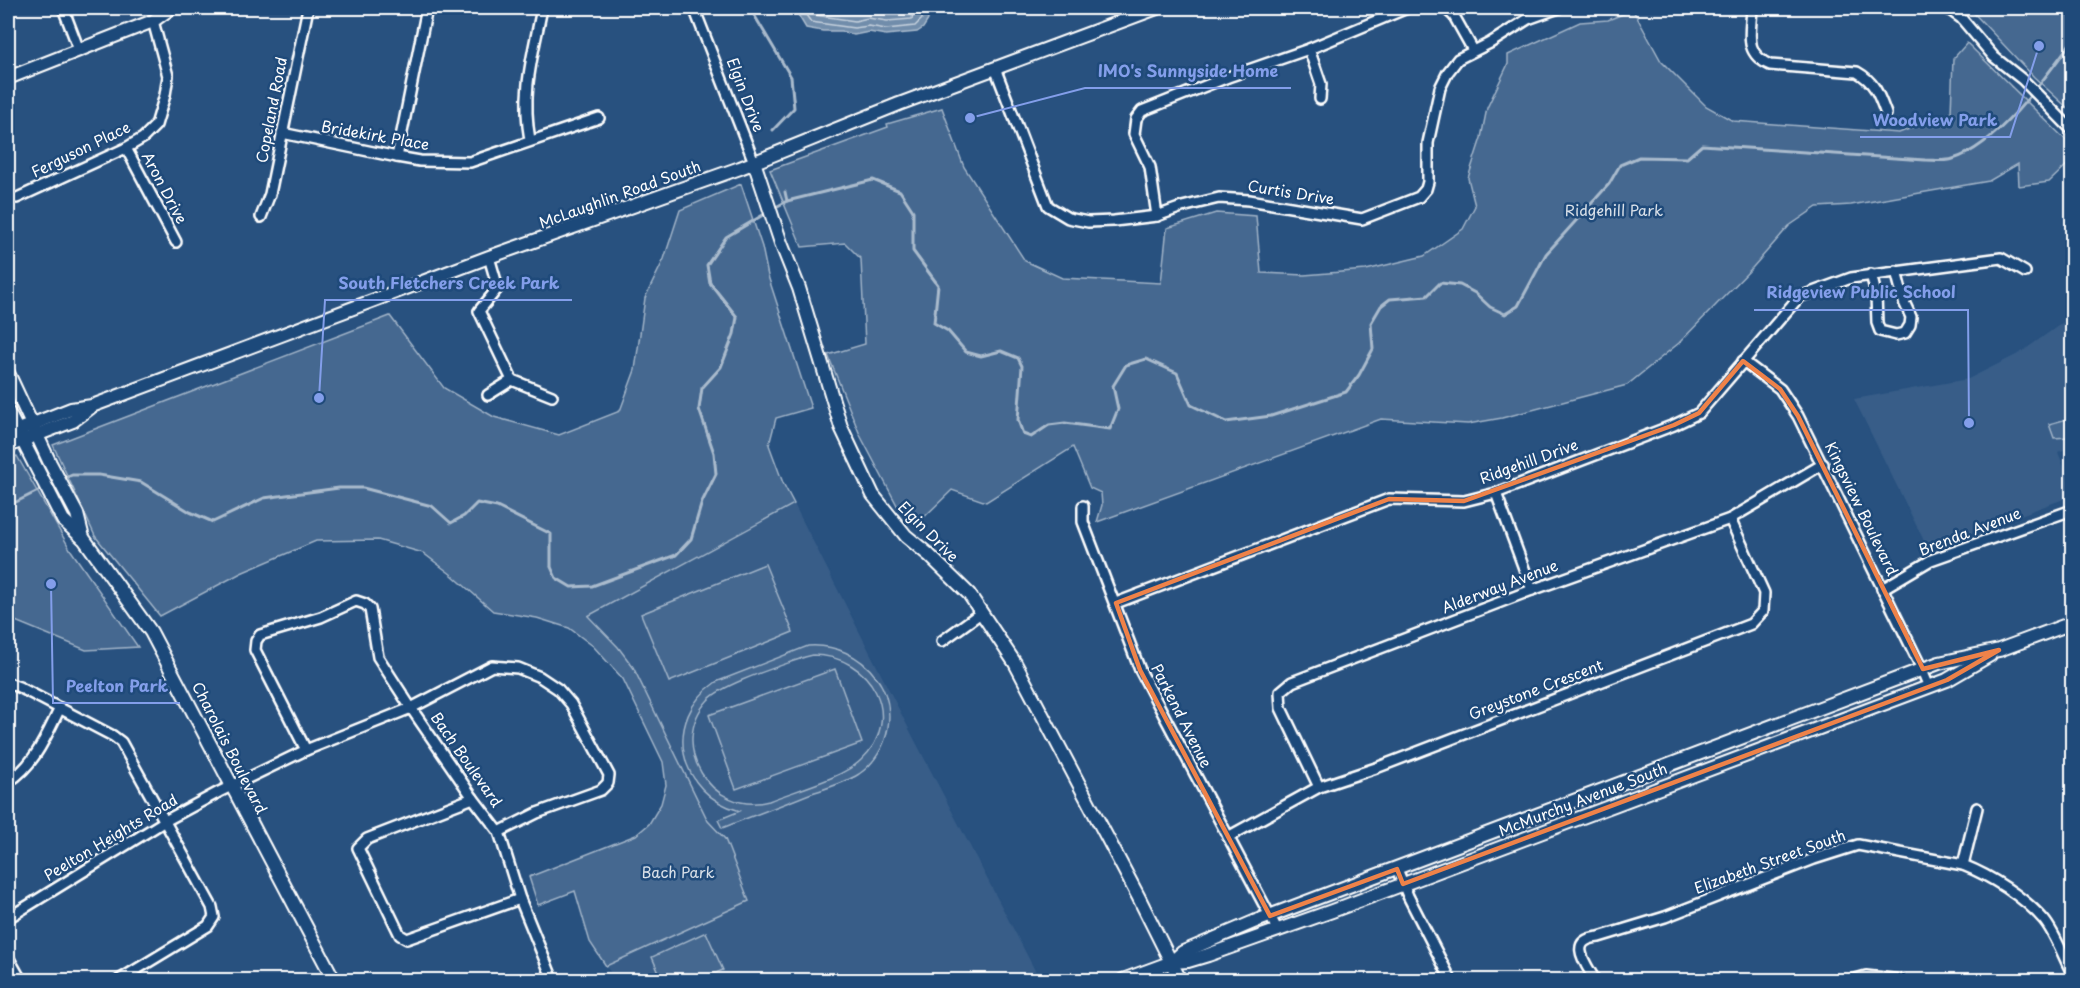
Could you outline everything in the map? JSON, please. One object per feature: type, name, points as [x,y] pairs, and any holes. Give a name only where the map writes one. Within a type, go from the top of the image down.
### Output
[{"type":"street","points":[[63,8],[79,50]]},
{"type":"street","points":[[8,78],[153,21],[171,8]]},
{"type":"street","name":"Copeland Road","points":[[261,217],[270,194],[308,8]]},
{"type":"street","points":[[397,157],[427,8]]},
{"type":"street","points":[[530,140],[526,118],[526,90],[542,8]]},
{"type":"street","name":"Elgin Drive","points":[[694,8],[800,288],[841,427],[873,495],[906,536],[969,594],[1015,663],[1180,981]]},
{"type":"street","name":"McLaughlin Road South","points":[[8,446],[15,435],[35,429],[71,409],[92,406],[489,257],[754,162],[1156,8]]},
{"type":"street","points":[[1157,216],[1150,167],[1134,134],[1136,119],[1142,111],[1228,77],[1309,49],[1407,8]]},
{"type":"street","points":[[1445,8],[1454,16],[1473,50]]},
{"type":"street","name":"Curtis Drive","points":[[995,68],[1048,206],[1068,218],[1088,222],[1157,216],[1219,198],[1249,200],[1362,219],[1419,197],[1425,189],[1428,182],[1428,143],[1440,88],[1458,59],[1490,43],[1528,19],[1558,8]]},
{"type":"street","points":[[1752,8],[1751,48],[1758,59],[1770,64],[1857,72],[1868,78],[1875,87],[1886,114]]},
{"type":"street","points":[[1947,8],[1961,18],[1994,57],[2023,80],[2073,130]]},
{"type":"street","name":"Ferguson Place","points":[[17,198],[126,148],[143,138],[156,125],[168,76],[153,21]]},
{"type":"street","points":[[1309,49],[1321,84],[1320,99]]},
{"type":"street","name":"Bridekirk Place","points":[[282,134],[420,161],[471,162],[599,118]]},
{"type":"street","name":"Aron Drive","points":[[126,148],[176,242]]},
{"type":"street","points":[[489,257],[498,288],[479,311],[512,380],[552,396]]},
{"type":"street","name":"Ridgehill Drive","points":[[1116,603],[1389,499],[1464,501],[1496,492],[1674,425],[1699,413],[1799,297],[1851,278],[2001,258],[2025,272]]},
{"type":"street","points":[[1871,274],[1876,294],[1877,323],[1880,331],[1896,335],[1905,333],[1910,325],[1911,317],[1904,302],[1896,271]]},
{"type":"street","name":"Kingsview Boulevard","points":[[1743,361],[1780,389],[1798,416],[1929,687]]},
{"type":"street","name":"Charolais Boulevard","points":[[8,373],[76,514],[84,539]]},
{"type":"street","points":[[488,395],[512,380]]},
{"type":"street","name":"Charolais Boulevard","points":[[8,412],[15,435],[63,520],[84,539],[151,632],[334,981]]},
{"type":"street","name":"Alderway Avenue","points":[[1318,787],[1281,708],[1280,692],[1292,682],[1532,590],[1730,519],[1823,464]]},
{"type":"street","points":[[1496,492],[1532,590]]},
{"type":"street","name":"Parkend Avenue","points":[[1083,506],[1083,522],[1140,670],[1278,931]]},
{"type":"street","name":"Brenda Avenue","points":[[1882,589],[1931,560],[2073,510]]},
{"type":"street","name":"Greystone Crescent","points":[[1228,837],[1318,787],[1376,768],[1751,624],[1763,611],[1764,593],[1730,519]]},
{"type":"street","points":[[306,750],[255,650],[256,641],[260,635],[321,617],[356,601],[365,604],[370,609],[378,657],[411,708],[492,666],[503,665],[518,668],[540,677],[558,689],[572,704],[609,775],[608,783],[601,790],[537,813],[499,832]]},
{"type":"street","points":[[942,641],[982,612]]},
{"type":"street","name":"McMurchy Avenue South","points":[[1172,962],[1183,952],[1270,916],[1922,669],[1942,662],[1999,650],[2073,623]]},
{"type":"street","name":"McMurchy Avenue South","points":[[1123,981],[1172,962],[1188,961],[1278,931],[1929,687],[1950,678],[1999,650]]},
{"type":"street","points":[[8,683],[60,708],[121,742],[212,907],[214,917],[208,926],[119,981]]},
{"type":"street","points":[[8,782],[27,767],[36,755],[60,708]]},
{"type":"street","name":"Bach Boulevard","points":[[231,787],[306,750],[411,708],[499,832],[520,899],[553,981]]},
{"type":"street","name":"Peelton Heights Road","points":[[8,918],[165,821],[231,787]]},
{"type":"street","points":[[473,798],[367,839],[358,848],[400,935],[407,939],[520,899]]},
{"type":"street","points":[[1963,865],[1977,808]]},
{"type":"street","name":"Elizabeth Street South","points":[[1595,981],[1580,953],[1581,946],[1589,938],[1665,917],[1814,859],[1858,845],[1963,865],[1979,872],[2012,892],[2044,921],[2073,973]]},
{"type":"street","points":[[1397,869],[1451,981]]},
{"type":"street","points":[[8,957],[21,981]]},
{"type":"street","points":[[1852,981],[1866,976],[1901,981]]},
{"type":"highlighted area","points":[[1743,361],[1780,389],[1798,416],[1923,669],[1999,650],[1947,680],[1403,884],[1397,869],[1270,916],[1140,670],[1116,603],[1389,499],[1464,501],[1674,425],[1699,413]]},
{"type":"shaded area","points":[[2072,316],[2072,447],[2058,452],[2072,488],[2072,496],[1928,549],[1854,399],[1968,379],[2020,353]]},
{"type":"shaded area","points":[[794,504],[1040,980],[616,980],[606,966],[749,901],[725,839],[708,821],[588,616]]},
{"type":"green space","points":[[1969,8],[2072,8],[2072,112],[2034,77]]},
{"type":"green space","name":"Ridgehill Park","points":[[1633,10],[1661,61],[1706,106],[1733,121],[1899,133],[1951,113],[1953,59],[1967,43],[2072,146],[2072,160],[2049,182],[2019,186],[2018,164],[1989,181],[1851,205],[1817,207],[1789,226],[1753,267],[1679,343],[1627,385],[1502,418],[1468,424],[1381,419],[1097,522],[1102,505],[1101,493],[1090,488],[1073,447],[986,502],[952,490],[918,523],[898,507],[860,435],[828,355],[865,344],[861,259],[845,243],[802,247],[770,170],[888,127],[887,124],[942,108],[964,167],[1025,261],[1062,278],[1161,283],[1167,228],[1216,213],[1256,216],[1261,273],[1304,275],[1366,270],[1424,256],[1463,229],[1475,206],[1468,178],[1481,138],[1487,108],[1508,64],[1508,55],[1580,22],[1608,20]]},
{"type":"green space","name":"Bach Park","points":[[741,184],[811,408],[776,418],[769,445],[783,483],[794,504],[588,616],[618,647],[633,667],[708,821],[725,839],[749,901],[606,966],[590,942],[575,891],[538,905],[529,877],[636,835],[649,824],[661,804],[666,785],[663,762],[623,679],[593,646],[569,628],[537,618],[493,611],[423,553],[378,540],[316,541],[241,573],[160,616],[95,536],[53,445],[390,316],[444,388],[494,417],[559,435],[620,411],[635,370],[645,298],[664,259],[680,210]]},
{"type":"green space","points":[[2067,419],[2070,421],[2072,431],[2068,437],[2054,438],[2049,424]]},
{"type":"green space","points":[[17,456],[70,549],[138,647],[86,650],[8,618],[8,460]]},
{"type":"green space","points":[[765,564],[793,632],[669,682],[641,614]]},
{"type":"green space","points":[[808,646],[837,649],[854,657],[870,669],[883,689],[889,715],[884,742],[870,765],[854,777],[722,828],[718,820],[740,811],[719,802],[702,789],[690,772],[684,754],[683,735],[688,715],[699,697],[716,682]],"holes":[[[813,655],[834,658],[851,666],[866,677],[876,692],[881,708],[881,726],[874,743],[861,760],[842,773],[769,801],[748,803],[729,798],[713,788],[701,773],[694,756],[692,737],[696,718],[708,700],[739,681],[805,657]]]},
{"type":"green space","points":[[835,669],[862,743],[736,789],[709,715]]},
{"type":"green space","points":[[706,932],[723,970],[699,980],[662,980],[652,957]]},
{"type":"water","points":[[794,8],[927,8],[928,20],[917,32],[886,35],[869,32],[854,35],[841,31],[806,28]]},
{"type":"waterway","points":[[750,8],[791,77],[794,108],[773,130]]},
{"type":"waterway","points":[[774,208],[787,201],[873,180],[900,191],[913,211],[913,251],[938,285],[934,323],[948,331],[966,352],[981,356],[1001,351],[1018,358],[1022,366],[1018,420],[1023,434],[1031,437],[1049,425],[1065,423],[1110,429],[1118,409],[1113,386],[1126,365],[1146,359],[1177,373],[1191,405],[1226,422],[1271,416],[1346,392],[1359,375],[1373,349],[1371,323],[1381,306],[1390,299],[1427,296],[1440,283],[1460,285],[1475,293],[1490,307],[1505,314],[1518,306],[1546,254],[1609,184],[1620,165],[1639,157],[1687,158],[1702,145],[1950,160],[1987,140],[2003,125],[2034,91],[2072,41]]},
{"type":"waterway","points":[[785,192],[787,201]]},
{"type":"waterway","points":[[551,567],[556,578],[571,587],[592,586],[676,555],[691,539],[702,502],[716,474],[714,453],[699,409],[702,388],[721,367],[734,334],[737,317],[710,283],[707,265],[726,237],[768,212]]},
{"type":"waterway","points":[[63,479],[72,475],[99,475],[141,482],[190,512],[213,522],[264,498],[339,488],[363,488],[432,506],[451,523],[464,516],[477,503],[497,507],[551,534],[551,566]]},
{"type":"waterway","points":[[8,506],[44,488]]},
{"type":"place","name":"Woodview Park","points":[[2039,46]]},
{"type":"place","name":"IMO's Sunnyside Home","points":[[970,118]]},
{"type":"place","name":"South Fletchers Creek Park","points":[[319,398]]},
{"type":"place","name":"Ridgeview Public School","points":[[1969,423]]},
{"type":"place","name":"Peelton Park","points":[[51,584]]}]
